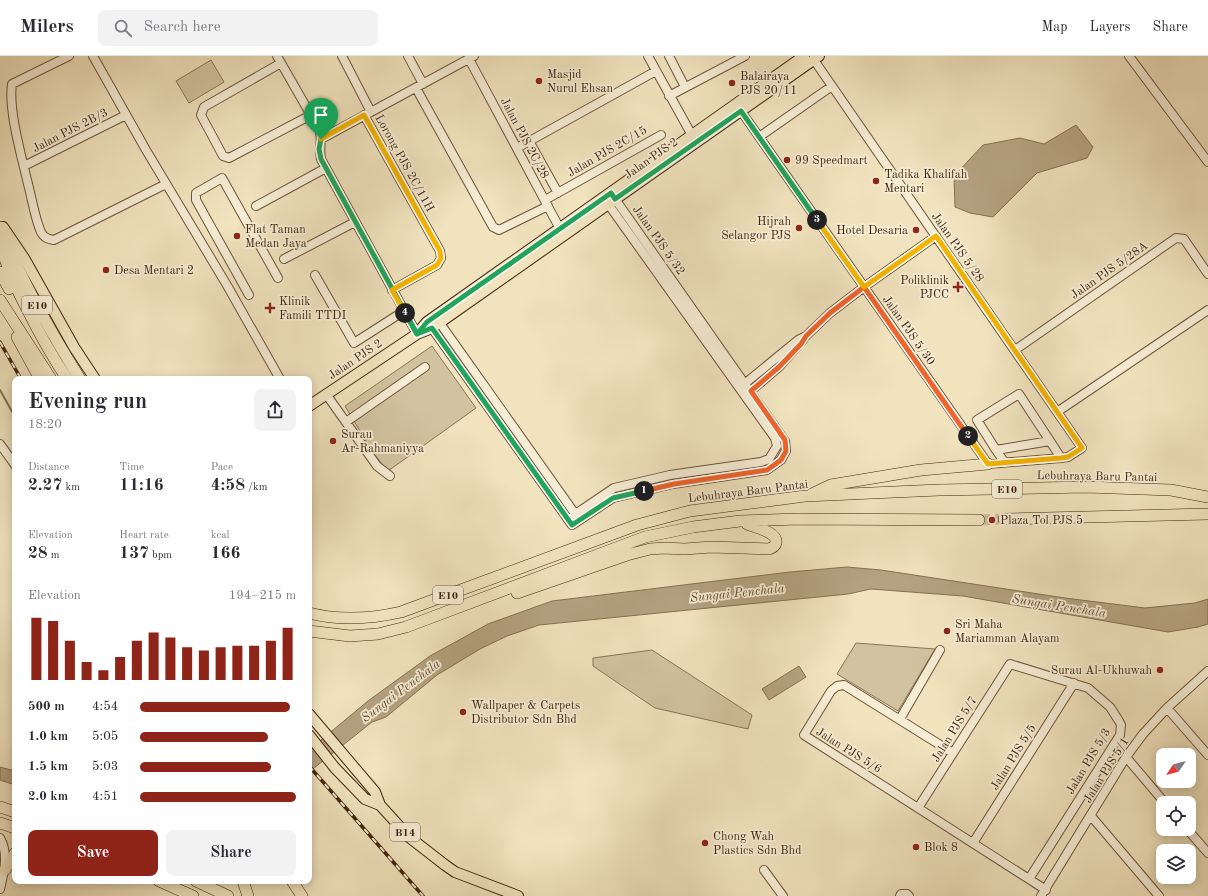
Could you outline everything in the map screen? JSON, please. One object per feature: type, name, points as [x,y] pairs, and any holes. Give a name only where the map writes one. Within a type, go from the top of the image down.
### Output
[{"type":"highway","name":"E10","points":[[0,227],[11,254],[42,315],[78,376]]},
{"type":"highway","points":[[0,239],[4,258],[12,281],[46,346],[65,376]]},
{"type":"highway","name":"E10","points":[[0,272],[23,319],[57,376]]},
{"type":"highway","points":[[0,300],[49,376]]},
{"type":"highway","points":[[0,304],[27,358],[38,376]]},
{"type":"highway","points":[[806,496],[831,485],[921,470],[988,464]]},
{"type":"highway","name":"Lebuhraya Baru Pantai","points":[[312,614],[337,618],[354,619],[378,617],[401,612],[637,525],[690,511],[806,496],[940,490],[1086,487],[1171,490],[1208,497]]},
{"type":"highway","points":[[1004,520],[1208,514]]},
{"type":"highway","name":"E10","points":[[312,632],[350,636],[378,634],[432,618],[645,537],[693,527],[740,521],[798,519],[979,520]]},
{"type":"highway","points":[[312,633],[325,637],[355,638],[380,635],[407,629],[627,554],[650,549],[711,547],[769,549],[774,547],[776,544],[776,538],[767,532],[740,521]]},
{"type":"highway","points":[[0,807],[12,811]]},
{"type":"highway","points":[[0,823],[12,827]]},
{"type":"highway","points":[[2,880],[12,860]]},
{"type":"highway","points":[[166,884],[193,896]]},
{"type":"highway","points":[[202,884],[228,896]]},
{"type":"highway","points":[[244,884],[248,896]]},
{"type":"highway","points":[[294,884],[302,896]]},
{"type":"main road","name":"Jalan PJS 2","points":[[433,322],[694,139],[741,111],[812,57]]},
{"type":"main road","points":[[694,139],[812,57]]},
{"type":"main road","name":"Jalan PJS 2","points":[[312,404],[417,334],[560,228],[610,198]]},
{"type":"main road","points":[[0,222],[24,258],[74,347],[93,376]]},
{"type":"main road","name":"B14","points":[[312,717],[375,792],[380,805],[409,836],[455,872],[518,896]]},
{"type":"main road","name":"B14","points":[[312,739],[335,768],[365,799],[380,805]]},
{"type":"street","points":[[68,56],[12,84],[11,93],[24,166],[42,233],[46,238],[54,240],[166,184]]},
{"type":"street","points":[[93,56],[278,376]]},
{"type":"street","name":"Lorong PJS 2C/11H","points":[[342,56],[368,114],[440,251],[441,258],[437,265],[392,290]]},
{"type":"street","points":[[408,56],[419,86]]},
{"type":"street","points":[[648,56],[694,139]]},
{"type":"street","points":[[669,56],[685,87]]},
{"type":"street","points":[[669,96],[734,58],[745,56]]},
{"type":"street","points":[[1129,56],[1208,162]]},
{"type":"street","points":[[321,139],[472,57]]},
{"type":"street","name":"Jalan PJS 2C/28","points":[[472,57],[517,148],[560,228]]},
{"type":"street","name":"Jalan PJS 5/28","points":[[812,57],[1082,448],[1068,457],[1061,458]]},
{"type":"street","points":[[311,115],[229,158],[223,156],[201,115],[204,107],[279,60],[311,115],[320,131],[321,139],[319,149],[321,159],[417,334]]},
{"type":"street","points":[[517,148],[656,71]]},
{"type":"street","name":"Jalan PJS 2C/15","points":[[419,86],[458,165],[493,227],[499,230],[546,203],[558,193],[661,135]]},
{"type":"street","points":[[759,137],[832,86]]},
{"type":"street","name":"Jalan PJS 5/30","points":[[741,111],[988,464]]},
{"type":"street","name":"Jalan PJS 2B/3","points":[[24,166],[126,115]]},
{"type":"street","points":[[530,141],[558,193]]},
{"type":"street","points":[[256,206],[326,168]]},
{"type":"street","points":[[249,295],[196,200],[196,193],[222,178],[278,278]]},
{"type":"street","name":"Jalan PJS 5/32","points":[[578,517],[613,498],[674,484],[767,470],[781,460],[786,451],[785,440],[748,393],[610,198]]},
{"type":"street","points":[[284,259],[355,222]]},
{"type":"street","points":[[748,393],[779,367],[801,344],[806,336],[830,313],[936,236]]},
{"type":"street","name":"Jalan PJS 5/28A","points":[[1015,350],[1176,238],[1184,239],[1208,274]]},
{"type":"street","points":[[316,275],[354,342],[404,311]]},
{"type":"street","points":[[1057,412],[1208,310]]},
{"type":"street","points":[[433,322],[578,517],[572,525],[568,519],[433,322]]},
{"type":"street","points":[[743,386],[798,340],[806,336]]},
{"type":"street","points":[[346,422],[425,368]]},
{"type":"street","points":[[326,394],[377,466],[390,476]]},
{"type":"street","points":[[988,464],[1005,463],[1061,458],[1019,394],[977,420],[1005,463]]},
{"type":"street","points":[[996,450],[1050,442]]},
{"type":"street","points":[[0,444],[12,461]]},
{"type":"street","points":[[900,719],[940,650]]},
{"type":"street","name":"Jalan PJS 5/3","points":[[1010,664],[1088,688],[1110,707],[1121,725],[1120,735],[1029,879]]},
{"type":"street","name":"Jalan PJS 5/7","points":[[918,808],[1010,664]]},
{"type":"street","name":"Jalan PJS 5/1","points":[[1044,893],[1126,757],[1143,734],[1168,708],[1208,671]]},
{"type":"street","name":"Jalan PJS 5/5","points":[[973,843],[1074,683]]},
{"type":"street","name":"Jalan PJS 5/6","points":[[953,753],[844,685],[837,686],[831,690],[804,735],[1029,879],[1044,893]]},
{"type":"street","points":[[1168,708],[1208,755]]},
{"type":"street","points":[[1126,757],[1159,796]]},
{"type":"street","points":[[1091,816],[1160,896]]},
{"type":"street","points":[[1193,836],[1208,853]]},
{"type":"street","points":[[0,838],[5,853],[2,880]]},
{"type":"street","points":[[764,870],[783,896]]},
{"type":"street","points":[[900,896],[901,894],[907,894],[909,896]]},
{"type":"shaded area","points":[[211,60],[224,82],[189,103],[176,81]]},
{"type":"shaded area","points":[[432,346],[476,408],[388,471],[373,453],[345,406]]},
{"type":"shaded area","points":[[856,643],[935,649],[898,711],[837,674]]},
{"type":"shaded area","points":[[652,650],[752,715],[748,729],[655,708],[593,666],[593,658]]},
{"type":"water","points":[[1076,125],[1093,147],[1087,158],[1037,173],[993,217],[970,213],[955,207],[954,176],[983,145],[1020,138],[1044,144]]},
{"type":"water","name":"Sungai Penchala","points":[[847,567],[881,570],[1065,598],[1145,608],[1195,603],[1208,599],[1208,624],[1168,632],[963,596],[871,589],[848,594],[539,625],[507,636],[480,649],[437,675],[386,717],[372,722],[312,770],[312,748],[368,701],[430,656],[488,624],[552,601],[790,572]]},
{"type":"water","points":[[799,666],[806,677],[769,700],[762,689]]},
{"type":"water","points":[[0,767],[12,770],[12,784],[0,780]]},
{"type":"waterway","points":[[0,390],[12,412]]},
{"type":"tunnel","points":[[979,520],[1004,519]]},
{"type":"railway","points":[[0,342],[19,376]]},
{"type":"railway","points":[[312,769],[423,896]]},
{"type":"place","name":"Masjid Nurul Ehsan","points":[[539,81]]},
{"type":"place","name":"Balairaya PJS 20/11","points":[[732,83]]},
{"type":"place","name":"99 Speedmart","points":[[787,160]]},
{"type":"place","name":"Tadika Khalifah Mentari","points":[[876,181]]},
{"type":"place","name":"Hijrah Selangor PJS","points":[[799,228]]},
{"type":"place","name":"Hotel Desaria","points":[[916,230]]},
{"type":"place","name":"Flat Taman Medan Jaya","points":[[237,236]]},
{"type":"place","name":"Desa Mentari 2","points":[[106,270]]},
{"type":"place","name":"Poliklinik PJCC","points":[[958,287]]},
{"type":"place","name":"Klinik Famili TTDI","points":[[270,308]]},
{"type":"place","name":"Surau Ar-Rahmaniyya","points":[[333,441]]},
{"type":"place","name":"Plaza Tol PJS 5","points":[[992,520]]},
{"type":"place","name":"Sri Maha Mariamman Alayam","points":[[947,631]]},
{"type":"place","name":"Surau Al-Ukhuwah","points":[[1160,670]]},
{"type":"place","name":"Wallpaper & Carpets Distributor Sdn Bhd","points":[[463,712]]},
{"type":"place","name":"Chong Wah Plastics Sdn Bhd","points":[[705,843]]},
{"type":"place","name":"Blok 8","points":[[916,847]]},
{"type":"route","points":[[321,139],[319,149],[321,159],[392,290],[417,334],[432,328],[572,525],[613,498],[674,484],[767,470],[781,460],[786,451],[785,440],[751,391],[779,367],[801,344],[806,336],[830,313],[864,287],[988,464],[1068,457],[1082,448],[936,236],[864,287],[741,111],[615,199],[611,193],[427,322],[417,334],[404,311],[392,290],[437,265],[441,258],[440,251],[409,193],[364,115],[321,139]]}]
